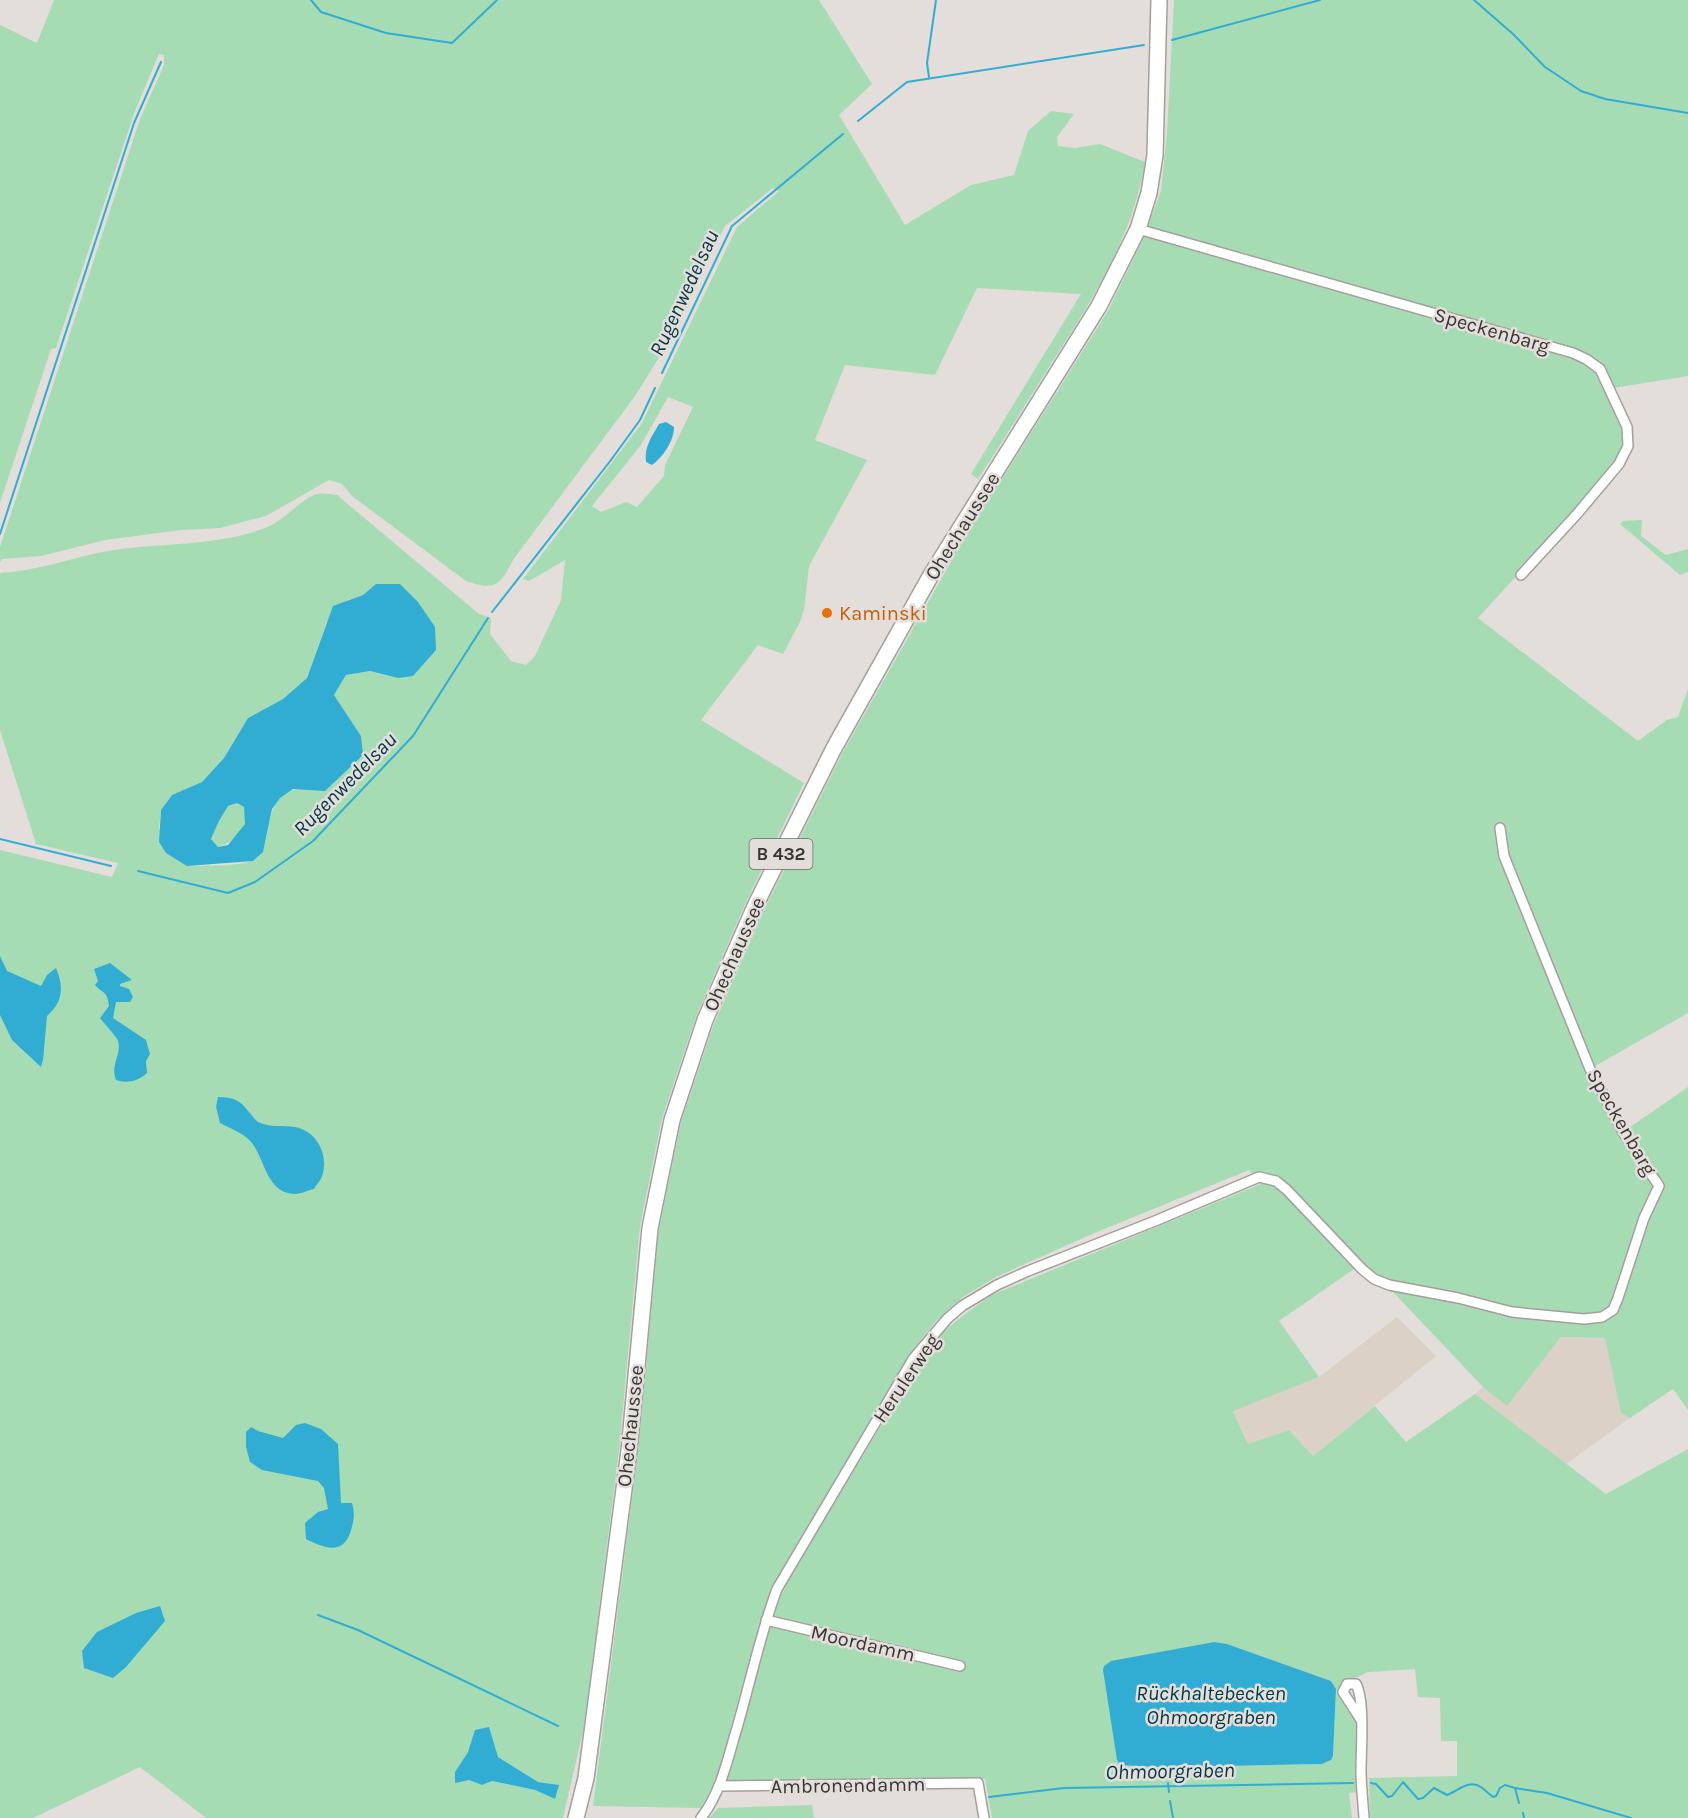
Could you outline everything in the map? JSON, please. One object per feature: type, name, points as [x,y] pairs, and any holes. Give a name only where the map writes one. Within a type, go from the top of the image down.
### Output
[{"type":"main road","name":"Ohechaussee","points":[[576,1818],[588,1761],[629,1451],[650,1228],[672,1120],[705,1020],[756,904],[834,748],[931,575],[1100,306],[1138,229],[1149,193],[1155,155],[1159,0]]},
{"type":"street","name":"Speckenbarg","points":[[1138,229],[1573,353],[1596,365],[1627,427],[1627,450],[1619,464],[1577,514],[1521,575]]},
{"type":"street","name":"Speckenbarg","points":[[1432,1294],[1458,1298],[1512,1312],[1584,1320],[1602,1317],[1613,1310],[1644,1218],[1659,1186],[1623,1132],[1590,1069],[1504,856],[1500,828]]},
{"type":"street","name":"Herulerweg","points":[[701,1818],[719,1786],[777,1589],[913,1359],[941,1326],[962,1306],[997,1285],[1259,1177],[1276,1181],[1287,1190],[1374,1279],[1400,1288],[1432,1294]]},
{"type":"street","name":"Moordamm","points":[[766,1620],[960,1666]]},
{"type":"street","points":[[1360,1720],[1364,1818]]},
{"type":"street","name":"Ambronendamm","points":[[719,1786],[978,1783],[984,1818]]},
{"type":"shaded area","points":[[1397,1317],[1436,1356],[1313,1456],[1289,1430],[1248,1444],[1233,1410],[1319,1377]]},
{"type":"shaded area","points":[[1561,1337],[1606,1338],[1621,1413],[1630,1418],[1566,1464],[1475,1394],[1483,1387],[1507,1405]]},
{"type":"green space","points":[[54,0],[819,0],[872,84],[839,115],[905,225],[971,185],[1014,175],[1028,131],[1051,111],[1074,114],[1057,137],[1058,146],[1075,148],[1100,144],[1145,162],[1131,215],[1110,265],[978,479],[971,474],[1081,294],[977,288],[935,375],[845,365],[815,440],[867,460],[809,566],[804,610],[783,654],[758,645],[701,720],[804,783],[747,900],[696,1017],[662,1118],[640,1226],[619,1450],[584,1727],[563,1818],[206,1818],[140,1767],[33,1818],[0,1818],[0,850],[112,877],[118,863],[36,844],[0,730],[0,573],[40,567],[107,551],[207,541],[246,534],[272,525],[314,495],[322,493],[337,495],[479,614],[491,618],[490,634],[511,661],[526,665],[535,656],[561,600],[565,560],[529,581],[523,579],[642,423],[737,227],[779,191],[773,188],[725,226],[663,351],[635,396],[496,584],[484,586],[466,581],[352,496],[342,484],[329,480],[266,516],[220,528],[181,530],[105,540],[41,556],[2,559],[0,562],[0,547],[140,119],[164,65],[164,55],[159,54],[135,111],[56,348],[51,349],[0,503],[0,25],[37,43]],"holes":[[[668,397],[693,407],[665,465],[664,476],[637,507],[626,502],[601,512],[592,506],[641,445]],[[376,584],[398,678],[370,671],[346,675],[334,695],[361,736],[325,790],[296,789],[282,796],[275,804],[264,848],[259,856],[251,861],[236,864],[187,866],[159,829],[161,810],[172,795],[202,782],[224,758],[248,718],[283,699],[307,678],[327,621],[348,600],[363,595]],[[468,1752],[498,1757],[538,1782],[558,1785],[555,1799],[535,1790],[492,1781],[482,1785],[455,1772]]]},
{"type":"green space","points":[[1174,0],[1688,0],[1688,376],[1613,388],[1624,429],[1624,445],[1616,462],[1575,512],[1478,618],[1638,741],[1667,720],[1678,717],[1688,689],[1688,1013],[1590,1069],[1623,1132],[1688,1087],[1688,1410],[1673,1389],[1630,1418],[1621,1413],[1605,1338],[1561,1337],[1507,1406],[1483,1387],[1393,1292],[1354,1269],[1279,1321],[1319,1377],[1233,1411],[1248,1444],[1289,1430],[1313,1456],[1375,1406],[1406,1442],[1475,1394],[1606,1494],[1688,1449],[1688,1818],[1370,1818],[1369,1778],[1457,1776],[1457,1741],[1441,1741],[1440,1698],[1418,1697],[1415,1669],[1368,1672],[1344,1680],[1340,1684],[1340,1695],[1356,1721],[1359,1792],[1349,1793],[1352,1818],[992,1818],[985,1779],[726,1782],[772,1616],[788,1579],[933,1340],[992,1295],[1261,1184],[1249,1170],[1092,1234],[996,1277],[964,1296],[936,1321],[915,1347],[777,1578],[764,1613],[716,1781],[701,1808],[593,1806],[638,1452],[659,1229],[681,1122],[714,1024],[765,908],[843,752],[960,546],[1108,311],[1144,237],[1161,191],[1167,133]],"holes":[[[1214,1642],[1227,1644],[1331,1681],[1336,1690],[1331,1760],[1322,1764],[1178,1767],[1171,1769],[1168,1773],[1158,1767],[1107,1663]]]},
{"type":"green space","points":[[1642,520],[1641,536],[1666,555],[1688,549],[1688,572],[1680,575],[1620,524],[1623,521]]},
{"type":"green space","points":[[237,803],[244,807],[245,823],[234,838],[218,847],[211,839],[228,806]]},
{"type":"green space","points":[[812,1805],[814,1818],[709,1818],[718,1808]]},
{"type":"water","points":[[666,422],[674,427],[672,438],[664,453],[652,465],[646,462],[647,447],[659,424]]},
{"type":"water","points":[[376,584],[400,584],[418,602],[435,627],[436,650],[413,676],[398,678],[370,671],[346,675],[334,695],[361,736],[363,755],[325,791],[293,789],[280,798],[272,809],[263,852],[253,861],[187,866],[166,853],[159,842],[161,810],[172,795],[202,782],[224,758],[248,718],[283,699],[307,678],[333,606],[363,595]],"holes":[[[237,803],[244,807],[245,824],[228,845],[218,847],[211,839],[228,806]]]},
{"type":"water","points":[[0,956],[7,971],[41,986],[47,975],[56,968],[59,975],[61,988],[59,1000],[47,1016],[41,1067],[12,1040],[0,1015]]},
{"type":"water","points":[[110,963],[132,980],[120,986],[129,989],[133,997],[130,1002],[116,1002],[113,1018],[146,1040],[150,1054],[146,1061],[147,1073],[133,1081],[116,1080],[114,1069],[119,1051],[118,1041],[100,1018],[109,1006],[106,995],[95,985],[98,981],[94,969]]},
{"type":"water","points":[[218,1097],[239,1102],[258,1122],[263,1124],[295,1127],[309,1133],[319,1144],[324,1158],[322,1177],[314,1189],[295,1194],[286,1193],[278,1188],[268,1175],[252,1143],[241,1134],[220,1123],[216,1107]]},
{"type":"water","points":[[305,1423],[321,1429],[338,1444],[341,1503],[352,1503],[354,1514],[348,1538],[338,1547],[326,1547],[306,1539],[305,1523],[318,1512],[328,1509],[324,1488],[318,1481],[262,1470],[250,1462],[246,1447],[246,1432],[251,1427],[283,1438],[296,1425]]},
{"type":"water","points":[[160,1606],[165,1621],[126,1667],[113,1678],[84,1668],[82,1651],[97,1632],[136,1613]]},
{"type":"water","name":"Rückhaltebecken Ohmoorgraben","points":[[1214,1642],[1227,1644],[1331,1681],[1336,1689],[1331,1760],[1322,1764],[1178,1767],[1171,1769],[1168,1773],[1158,1767],[1120,1765],[1117,1760],[1104,1666],[1111,1661]]},
{"type":"water","points":[[489,1727],[498,1757],[538,1782],[559,1785],[555,1799],[535,1790],[492,1781],[482,1785],[469,1780],[455,1783],[455,1772],[468,1752],[475,1730]]},
{"type":"waterway","points":[[311,0],[321,12],[386,33],[452,43],[497,0]]},
{"type":"waterway","points":[[929,77],[927,63],[936,0]]},
{"type":"waterway","name":"Rugenwedelsau","points":[[1172,40],[1320,0]]},
{"type":"waterway","name":"Rugenwedelsau","points":[[1474,0],[1513,34],[1545,67],[1581,91],[1605,99],[1688,113]]},
{"type":"waterway","name":"Rugenwedelsau","points":[[858,121],[907,82],[1144,45]]},
{"type":"waterway","points":[[0,534],[134,123],[161,62]]},
{"type":"waterway","name":"Rugenwedelsau","points":[[662,373],[732,226],[843,134]]},
{"type":"waterway","name":"Rugenwedelsau","points":[[492,612],[611,460],[640,420],[655,388]]},
{"type":"waterway","name":"Rugenwedelsau","points":[[138,871],[228,893],[255,882],[313,841],[413,736],[488,618]]},
{"type":"waterway","name":"Rugenwedelsau","points":[[0,839],[111,866]]},
{"type":"waterway","points":[[318,1615],[358,1630],[558,1726]]},
{"type":"waterway","name":"Ohmoorgraben","points":[[1371,1783],[1376,1784],[1388,1797],[1392,1796],[1403,1782],[1418,1799],[1423,1798],[1434,1788],[1447,1795],[1472,1784],[1481,1787],[1493,1797],[1505,1785],[1547,1793],[1631,1818]]},
{"type":"waterway","name":"Ohmoorgraben","points":[[1168,1783],[1169,1792]]},
{"type":"waterway","name":"Ohmoorgraben","points":[[989,1797],[1064,1788],[1353,1783]]},
{"type":"waterway","points":[[1515,1788],[1519,1803]]},
{"type":"waterway","points":[[1170,1801],[1173,1818]]},
{"type":"waterway","points":[[1523,1813],[1524,1818]]},
{"type":"place","name":"Kaminski","points":[[827,613]]}]
